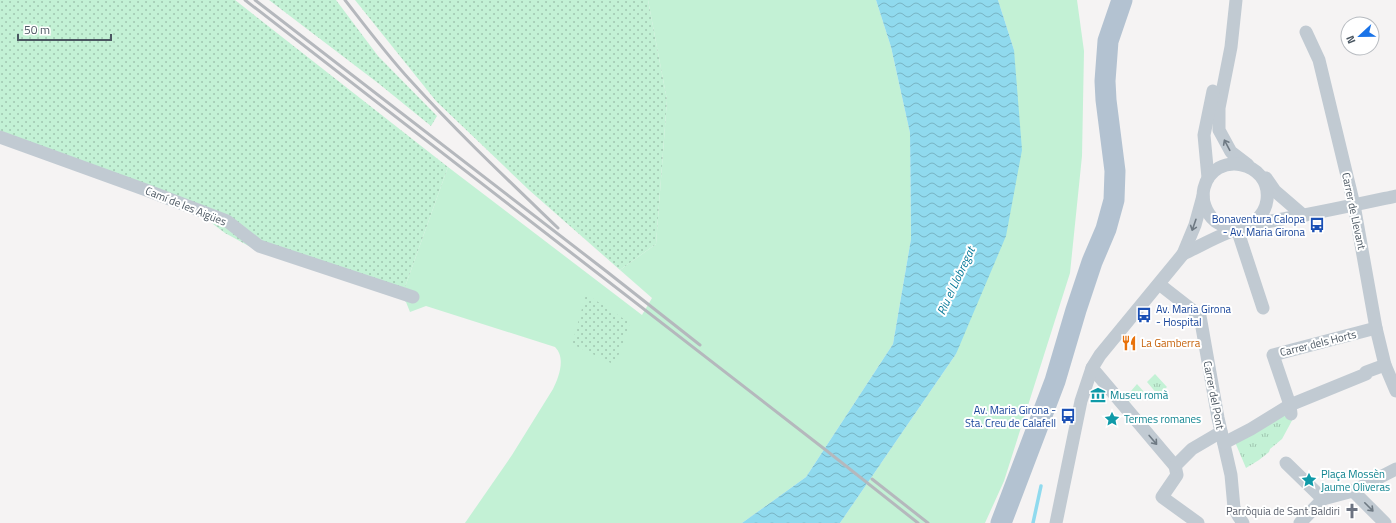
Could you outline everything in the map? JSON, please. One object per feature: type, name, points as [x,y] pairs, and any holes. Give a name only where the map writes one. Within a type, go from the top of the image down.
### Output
[{"type":"main road","points":[[1002,523],[1055,381],[1076,310],[1092,262],[1108,222],[1114,200],[1115,171],[1104,80],[1108,41],[1122,0]]},
{"type":"street","points":[[1208,178],[1204,135],[1225,33],[1228,0]]},
{"type":"street","points":[[1236,0],[1231,46],[1218,108],[1219,130],[1230,152],[1267,179],[1275,192],[1304,216]]},
{"type":"street","name":"Carrer de Llevant","points":[[1306,32],[1319,60],[1354,205],[1376,328],[1385,365],[1396,391]]},
{"type":"street","name":"Camí de les Aigües","points":[[0,137],[227,221],[258,246],[413,297]]},
{"type":"street","points":[[1056,523],[1081,401],[1092,368],[1100,355],[1183,254],[1194,225],[1203,196],[1204,187],[1208,178],[1218,169],[1230,164],[1243,165],[1255,171],[1263,180],[1265,185],[1267,202],[1259,218],[1183,254]]},
{"type":"street","points":[[1203,196],[1208,212],[1218,223],[1228,227],[1240,228],[1396,196]]},
{"type":"street","points":[[1240,228],[1263,308]]},
{"type":"street","name":"Carrer del Pont","points":[[1159,284],[1200,316],[1216,411],[1231,475],[1234,508],[1244,523]]},
{"type":"street","name":"Carrer dels Horts","points":[[1291,409],[1273,355],[1376,328]]},
{"type":"street","points":[[1175,466],[1192,449],[1223,437],[1251,429],[1366,374],[1366,372],[1385,365]]},
{"type":"street","points":[[1092,368],[1175,466],[1176,475],[1162,497],[1198,523]]},
{"type":"street","points":[[1286,462],[1323,499]]},
{"type":"street","points":[[1301,522],[1323,499],[1353,491],[1396,469]]},
{"type":"street","points":[[1353,491],[1385,523]]},
{"type":"green space","points":[[0,0],[235,0],[448,167],[401,298],[256,250],[225,233],[209,221],[193,213],[0,138]]},
{"type":"green space","points":[[269,0],[336,0],[378,56],[437,116],[431,126],[378,83]]},
{"type":"green space","points":[[355,0],[648,0],[667,100],[656,244],[620,270],[529,190],[436,101]]},
{"type":"green space","points":[[648,0],[876,0],[891,47],[910,133],[911,239],[893,344],[806,477],[742,523],[465,523],[512,455],[553,389],[559,373],[561,362],[560,357],[555,347],[426,306],[410,312],[406,302],[401,298],[448,167],[642,315],[652,298],[620,270],[656,244],[667,100]]},
{"type":"green space","points":[[998,0],[1077,0],[1084,51],[1082,156],[1070,273],[1004,481],[985,523],[840,523],[956,354],[1014,50]]},
{"type":"green space","points":[[586,294],[630,323],[615,365],[572,344]]},
{"type":"green space","points":[[1155,374],[1167,387],[1158,395],[1147,382]]},
{"type":"green space","points":[[1137,384],[1145,393],[1128,402],[1125,398]]},
{"type":"green space","points":[[1286,412],[1295,415],[1282,439],[1270,449],[1269,452],[1246,468],[1235,442]]},
{"type":"water","name":"Riu el Llobregat","points":[[876,0],[998,0],[1014,50],[1022,150],[1006,236],[956,354],[840,523],[742,523],[806,477],[893,344],[911,239],[910,133],[891,47]]},
{"type":"waterway","points":[[1033,523],[1041,486]]},
{"type":"railway","points":[[245,0],[918,523]]},
{"type":"railway","points":[[255,0],[700,345]]},
{"type":"railway","points":[[345,0],[393,61],[410,80],[483,156],[558,228]]},
{"type":"railway","points":[[872,479],[928,523]]},
{"type":"place","name":"Bonaventura Calopa - Av. Maria Girona","points":[[1317,225]]},
{"type":"place","name":"Av. Maria Girona - Hospital","points":[[1144,315]]},
{"type":"place","name":"La Gamberra","points":[[1129,343]]},
{"type":"place","name":"Museu romà","points":[[1098,395]]},
{"type":"place","name":"Av. Maria Girona - Sta. Creu de Calafell","points":[[1068,416]]},
{"type":"place","name":"Termes romanes","points":[[1112,419]]},
{"type":"place","name":"Plaça Mossèn Jaume Oliveras","points":[[1309,480]]},
{"type":"place","name":"Parròquia de Sant Baldiri","points":[[1352,511]]}]
